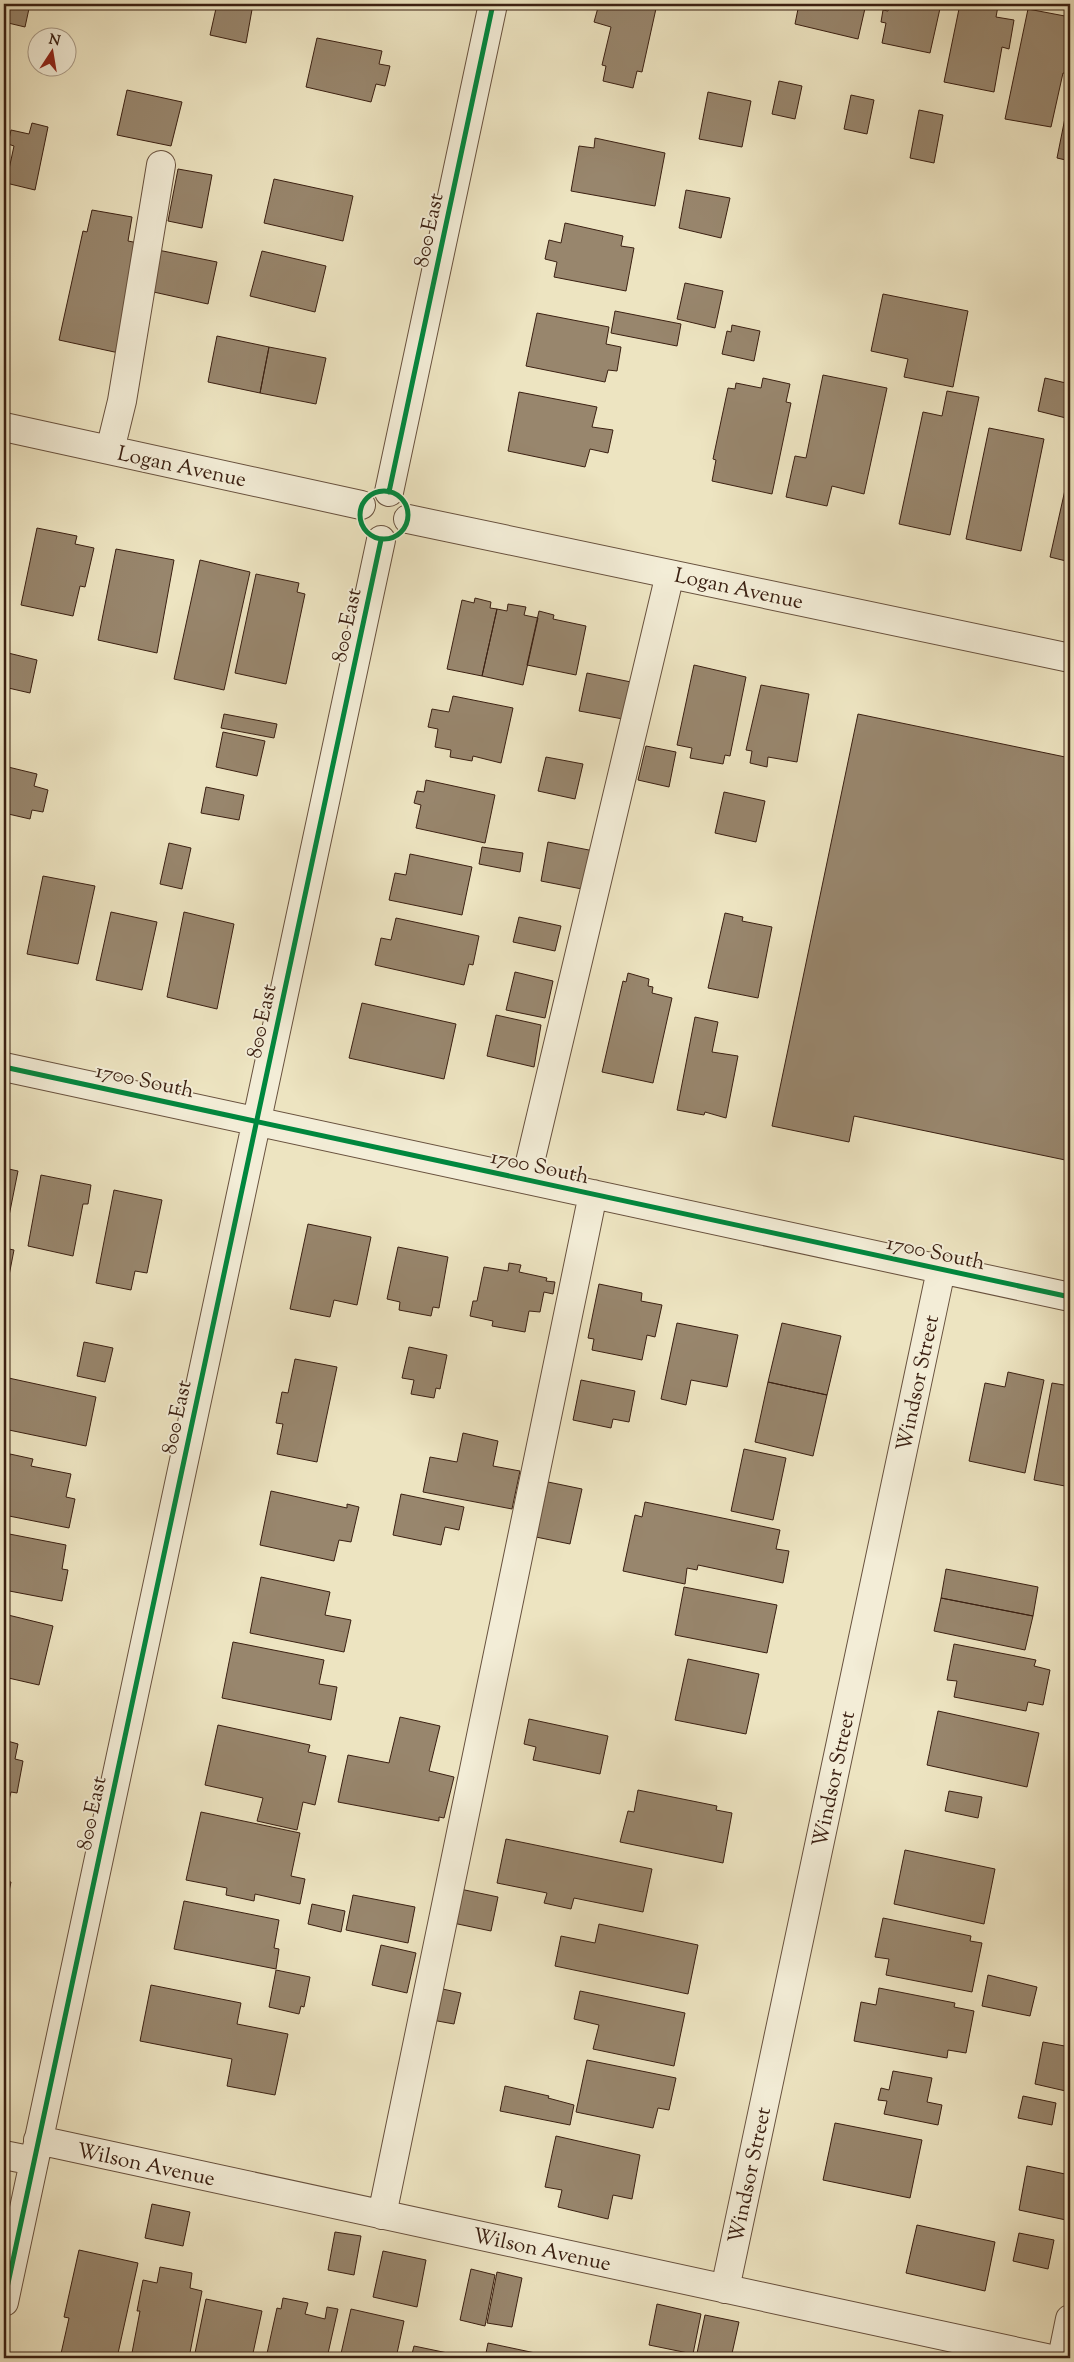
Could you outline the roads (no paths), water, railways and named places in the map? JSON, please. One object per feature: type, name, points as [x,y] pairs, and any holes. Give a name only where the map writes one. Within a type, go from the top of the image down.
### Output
[{"type":"street","name":"800 East","points":[[390,492],[493,4]]},
{"type":"street","points":[[110,450],[122,401],[162,165]]},
{"type":"street","name":"Logan Avenue","points":[[4,427],[361,505]]},
{"type":"street","points":[[390,492],[403,500],[408,519],[400,534],[388,540],[381,540],[366,533],[361,526],[359,518],[361,505],[375,493],[390,492]]},
{"type":"street","name":"Logan Avenue","points":[[408,519],[1070,658]]},
{"type":"street","name":"800 East","points":[[4,2302],[381,540]]},
{"type":"street","points":[[526,1179],[670,574]]},
{"type":"street","name":"1700 South","points":[[4,1067],[1070,1297]]},
{"type":"street","points":[[382,2215],[593,1194]]},
{"type":"street","name":"Windsor Street","points":[[725,2289],[941,1270]]},
{"type":"street","name":"Wilson Avenue","points":[[4,2155],[36,2151],[382,2215],[1046,2358]]},
{"type":"street","points":[[1062,2358],[1070,2319]]}]
